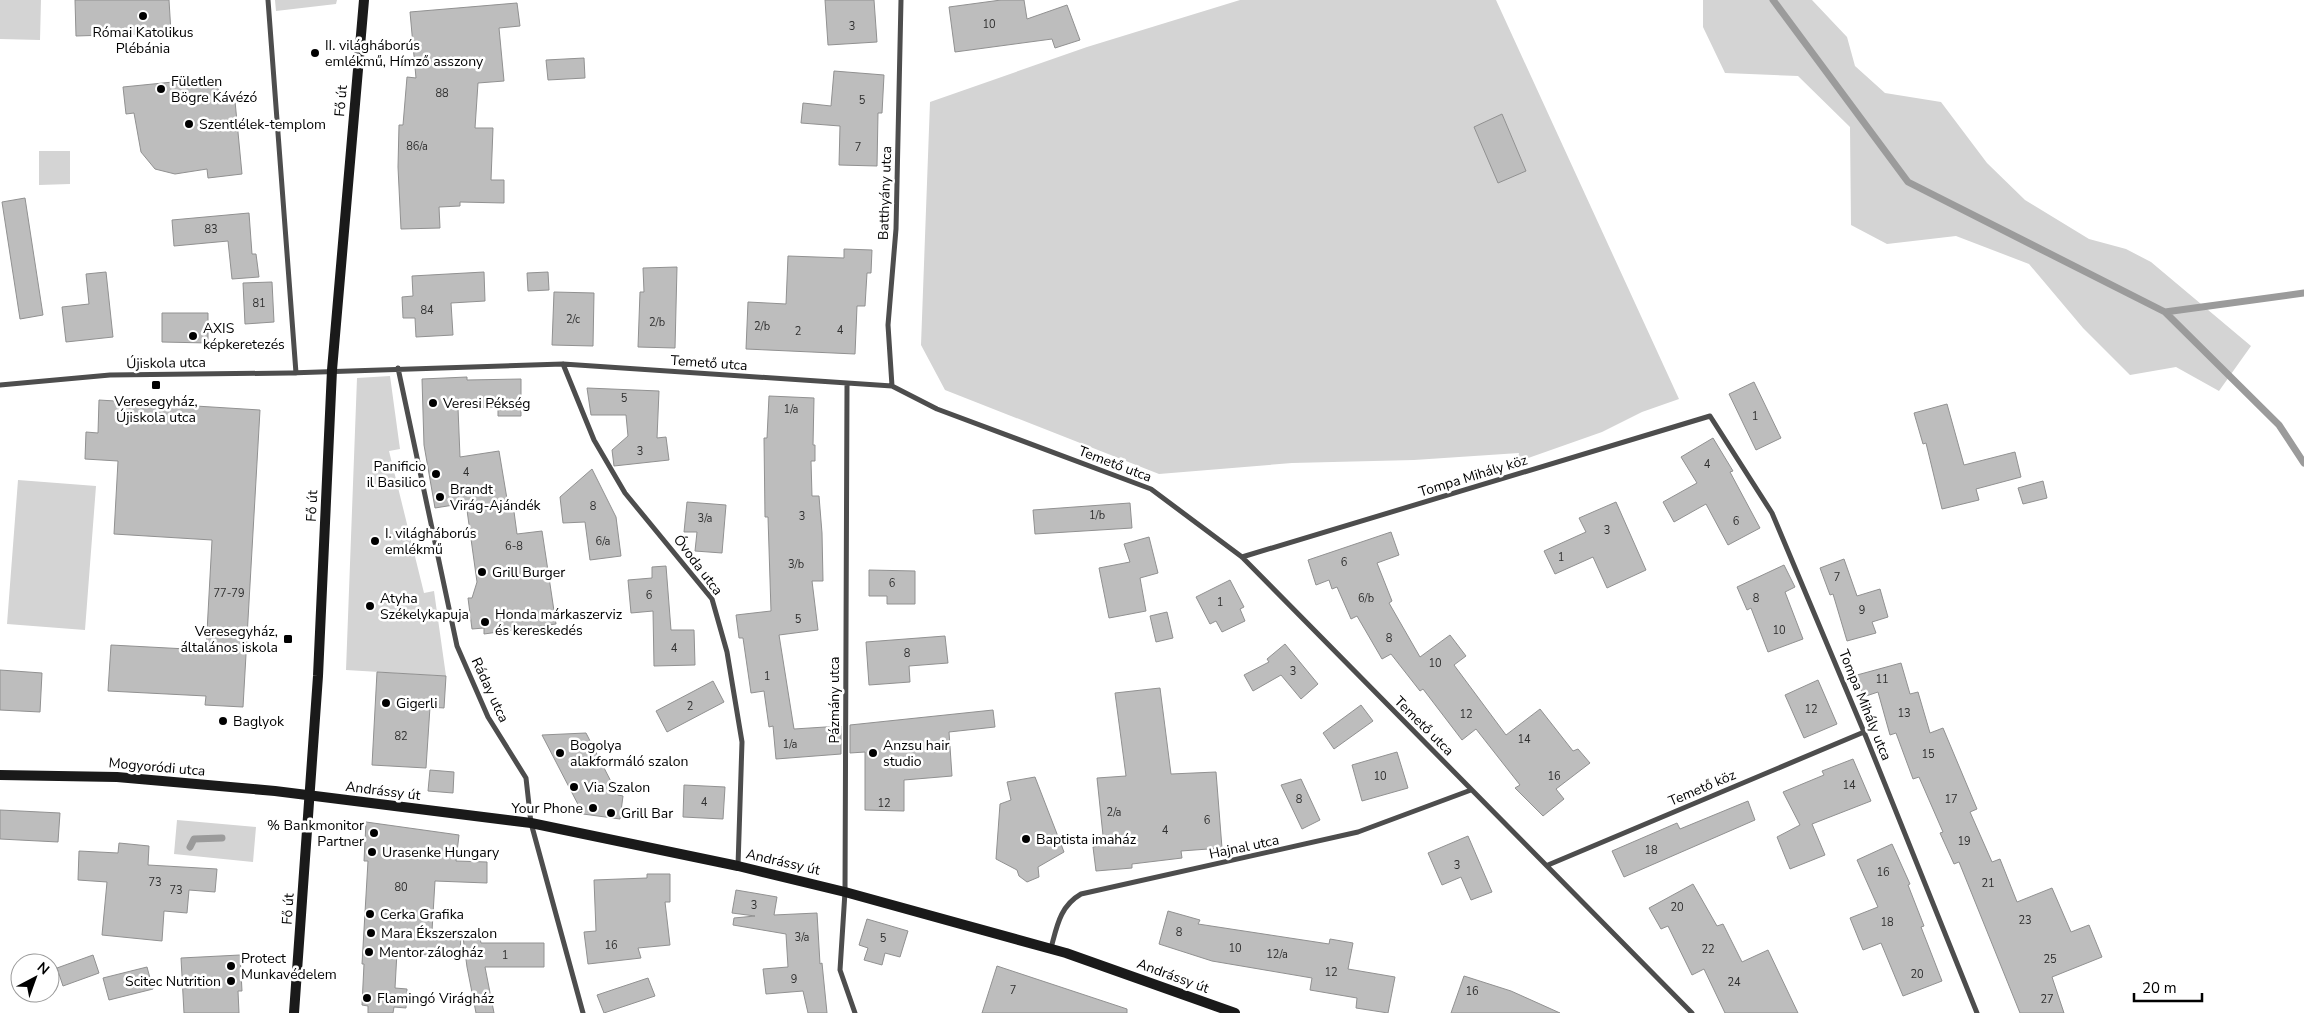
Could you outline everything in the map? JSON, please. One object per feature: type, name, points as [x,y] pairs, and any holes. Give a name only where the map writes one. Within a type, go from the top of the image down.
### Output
[{"type":"main road","name":"Fő út","points":[[294,1013],[310,796],[332,370],[364,0]]},
{"type":"main road","name":"Mogyoródi utca","points":[[0,775],[117,777],[310,796]]},
{"type":"main road","name":"Andrássy út","points":[[310,796],[531,823],[738,866],[845,892],[1051,948],[1235,1013]]},
{"type":"street","points":[[268,0],[296,373]]},
{"type":"street","name":"Batthyány utca","points":[[892,386],[888,325],[896,229],[901,0]]},
{"type":"street","name":"Temető utca","points":[[332,370],[563,364],[847,385],[892,386],[938,409],[1151,489],[1242,557],[1692,1013]]},
{"type":"street","name":"Óvoda utca","points":[[563,364],[594,440],[625,492],[712,599],[727,652],[742,742],[738,866]]},
{"type":"street","name":"Ráday utca","points":[[398,368],[457,646],[488,717],[526,778],[531,823],[583,1013]]},
{"type":"street","name":"Újiskola utca","points":[[0,385],[110,375],[296,373],[332,370]]},
{"type":"street","name":"Pázmány utca","points":[[847,385],[845,892],[840,970],[855,1013]]},
{"type":"street","name":"Tompa Mihály köz","points":[[1242,557],[1710,416]]},
{"type":"street","name":"Tompa Mihály utca","points":[[1710,416],[1772,513],[1864,732],[1977,1013]]},
{"type":"street","name":"Temető köz","points":[[1548,865],[1864,732]]},
{"type":"street","name":"Hajnal utca","points":[[1051,948],[1060,916],[1069,901],[1081,894],[1358,832],[1471,790]]},
{"type":"shaded area","points":[[0,0],[41,0],[40,40],[0,39]]},
{"type":"shaded area","points":[[275,0],[337,0],[336,4],[276,11]]},
{"type":"shaded area","points":[[1240,0],[1496,0],[1679,399],[1642,412],[1602,432],[1517,462],[1519,453],[1414,460],[1292,463],[1159,474],[945,390],[921,345],[930,102],[1087,47]]},
{"type":"shaded area","points":[[1703,0],[1812,0],[1847,37],[1855,66],[1885,93],[1941,102],[1987,163],[2025,200],[2089,239],[2126,249],[2151,262],[2251,346],[2219,391],[2176,367],[2130,375],[2083,328],[2029,264],[1956,236],[1887,244],[1851,225],[1850,127],[1798,76],[1725,73],[1703,27]]},
{"type":"shaded area","points":[[39,151],[70,151],[70,184],[39,185]]},
{"type":"shaded area","points":[[390,376],[400,449],[389,451],[424,593],[434,591],[446,676],[346,670],[357,378]]},
{"type":"shaded area","points":[[18,480],[96,486],[85,630],[7,624]]},
{"type":"shaded area","points":[[177,820],[256,827],[253,862],[174,854]]},
{"type":"building","points":[[75,0],[169,0],[171,33],[76,36]]},
{"type":"building","points":[[825,0],[874,0],[877,42],[828,45]]},
{"type":"building","points":[[1001,0],[1024,0],[1027,19],[1067,5],[1080,40],[1055,48],[1052,39],[955,52],[949,7]]},
{"type":"building","points":[[517,3],[520,26],[499,28],[504,81],[478,83],[475,128],[493,128],[491,180],[504,180],[504,203],[460,202],[460,206],[439,207],[440,228],[401,229],[398,167],[399,125],[403,125],[407,77],[416,78],[410,12]]},
{"type":"building","points":[[584,58],[585,78],[548,80],[546,60]]},
{"type":"building","points":[[834,71],[884,75],[882,113],[878,113],[877,166],[839,165],[840,126],[801,123],[803,103],[831,106]]},
{"type":"building","name":"Szentlélek-templom","points":[[213,78],[219,91],[235,101],[242,174],[208,178],[207,169],[175,174],[155,169],[141,152],[134,113],[126,114],[123,87]]},
{"type":"building","points":[[1502,114],[1526,171],[1498,183],[1474,127]]},
{"type":"building","points":[[25,198],[43,315],[20,319],[2,202]]},
{"type":"building","points":[[249,213],[252,254],[256,254],[259,277],[232,279],[228,241],[174,246],[172,220]]},
{"type":"building","points":[[844,249],[872,250],[871,273],[867,273],[865,306],[857,306],[855,354],[746,349],[748,302],[786,304],[788,256],[844,258]]},
{"type":"building","points":[[677,267],[675,348],[638,347],[640,292],[644,292],[643,268]]},
{"type":"building","points":[[106,272],[113,337],[66,342],[62,307],[89,304],[86,274]]},
{"type":"building","points":[[484,272],[485,301],[451,303],[453,335],[416,337],[415,318],[403,318],[402,297],[413,296],[412,276]]},
{"type":"building","points":[[548,272],[549,290],[528,291],[527,273]]},
{"type":"building","points":[[272,282],[274,322],[245,324],[243,283]]},
{"type":"building","points":[[554,292],[594,293],[593,346],[552,345]]},
{"type":"building","points":[[162,313],[208,313],[208,343],[162,342]]},
{"type":"building","points":[[467,377],[467,380],[521,379],[521,416],[498,416],[498,407],[458,408],[460,457],[499,451],[508,505],[513,504],[517,534],[542,531],[556,624],[484,634],[484,628],[472,629],[468,598],[472,598],[477,582],[466,503],[435,508],[424,445],[422,379]]},
{"type":"building","points":[[1754,382],[1781,438],[1756,450],[1729,394]]},
{"type":"building","points":[[587,388],[659,391],[657,438],[666,437],[669,460],[614,466],[612,450],[628,436],[626,415],[591,415]]},
{"type":"building","points":[[769,396],[814,398],[813,445],[815,445],[815,461],[811,461],[812,496],[819,496],[823,581],[812,581],[818,630],[779,635],[794,729],[841,726],[841,754],[776,759],[773,726],[769,727],[764,691],[751,693],[743,638],[739,638],[736,615],[771,611],[768,517],[765,517],[764,438],[767,438]]},
{"type":"building","points":[[99,400],[260,410],[243,707],[205,705],[206,696],[108,691],[111,645],[206,650],[212,540],[114,534],[118,461],[85,459],[86,432],[98,433]]},
{"type":"building","points":[[1947,404],[1964,465],[2015,452],[2021,477],[1976,489],[1979,500],[1942,509],[1926,443],[1923,444],[1914,413]]},
{"type":"building","points":[[1713,438],[1733,471],[1730,472],[1760,528],[1728,545],[1706,504],[1674,522],[1663,502],[1697,483],[1681,457]]},
{"type":"building","points":[[592,469],[616,517],[621,556],[590,560],[585,522],[563,523],[560,497]]},
{"type":"building","points":[[2043,481],[2047,498],[2023,504],[2018,488]]},
{"type":"building","points":[[687,502],[726,505],[722,553],[695,551],[697,532],[684,532]]},
{"type":"building","points":[[1616,502],[1646,570],[1607,588],[1593,557],[1555,574],[1544,551],[1586,532],[1579,518]]},
{"type":"building","points":[[1130,503],[1132,528],[1035,534],[1033,510]]},
{"type":"building","points":[[1391,532],[1399,555],[1377,563],[1392,601],[1389,603],[1420,657],[1450,635],[1466,656],[1454,665],[1506,735],[1540,709],[1573,751],[1578,749],[1590,763],[1556,789],[1564,799],[1543,816],[1515,788],[1520,785],[1476,729],[1462,740],[1423,689],[1420,691],[1391,654],[1382,659],[1357,616],[1351,619],[1337,587],[1332,589],[1329,580],[1316,585],[1308,560]]},
{"type":"building","points":[[1149,537],[1158,573],[1140,578],[1146,611],[1109,618],[1099,568],[1130,562],[1124,544]]},
{"type":"building","points":[[1844,559],[1857,596],[1880,589],[1888,617],[1872,622],[1876,633],[1847,641],[1833,594],[1830,595],[1820,568]]},
{"type":"building","points":[[1784,565],[1795,587],[1785,592],[1803,639],[1768,652],[1751,608],[1747,610],[1737,587]]},
{"type":"building","points":[[666,566],[671,630],[694,630],[695,665],[654,666],[653,611],[631,613],[628,580],[652,578],[652,567]]},
{"type":"building","points":[[869,570],[915,571],[915,604],[887,604],[887,596],[869,596]]},
{"type":"building","points":[[1230,580],[1244,607],[1240,609],[1245,621],[1222,632],[1216,621],[1210,624],[1196,597]]},
{"type":"building","points":[[1167,612],[1173,638],[1156,642],[1150,616]]},
{"type":"building","points":[[945,636],[948,663],[909,666],[910,682],[869,685],[866,642]]},
{"type":"building","points":[[1285,644],[1318,684],[1301,699],[1281,675],[1253,691],[1244,675],[1269,662],[1267,659]]},
{"type":"building","points":[[1901,663],[1910,694],[1918,692],[1930,733],[1943,728],[1977,809],[1970,812],[1992,862],[2000,859],[2017,902],[2052,888],[2071,932],[2089,925],[2102,957],[2052,977],[2064,1013],[2020,1013],[1959,862],[1954,864],[1940,833],[1943,832],[1919,777],[1913,779],[1896,733],[1890,735],[1878,692],[1863,697],[1857,675]]},
{"type":"building","points":[[0,670],[42,673],[40,712],[0,710]]},
{"type":"building","points":[[377,672],[446,676],[444,708],[430,707],[426,768],[372,765]]},
{"type":"building","points":[[1818,680],[1837,724],[1804,738],[1785,695]]},
{"type":"building","points":[[713,681],[724,702],[667,732],[656,711]]},
{"type":"building","points":[[1160,688],[1171,774],[1216,772],[1222,848],[1181,851],[1182,858],[1132,864],[1132,868],[1096,871],[1093,847],[1104,845],[1097,778],[1126,776],[1115,693]]},
{"type":"building","points":[[1361,705],[1373,721],[1334,749],[1323,733]]},
{"type":"building","points":[[993,710],[995,727],[949,732],[952,776],[904,780],[904,811],[865,810],[865,752],[850,753],[850,725]]},
{"type":"building","points":[[586,733],[618,795],[623,796],[620,819],[583,814],[542,735]]},
{"type":"building","points":[[1397,752],[1408,788],[1362,801],[1352,765]]},
{"type":"building","points":[[1853,759],[1871,801],[1812,824],[1825,855],[1790,869],[1777,837],[1800,825],[1783,792],[1824,775],[1822,771]]},
{"type":"building","points":[[430,770],[454,772],[453,793],[428,791]]},
{"type":"building","name":"Baptista imaház","points":[[1035,777],[1064,852],[1038,867],[1039,877],[1027,882],[1019,876],[1017,870],[996,859],[1000,804],[1011,800],[1007,782]]},
{"type":"building","points":[[1301,779],[1320,820],[1302,829],[1281,785]]},
{"type":"building","points":[[684,785],[725,787],[723,819],[683,817]]},
{"type":"building","points":[[1748,801],[1755,820],[1624,877],[1612,851],[1677,823],[1680,829]]},
{"type":"building","points":[[0,810],[60,813],[58,842],[0,839]]},
{"type":"building","points":[[366,822],[459,835],[456,861],[487,862],[487,883],[435,881],[432,931],[461,932],[460,958],[397,952],[395,988],[407,989],[406,1008],[394,1007],[393,1013],[368,1013],[368,1006],[362,1005],[364,964],[362,964],[368,861],[364,861]]},
{"type":"building","points":[[1468,836],[1492,892],[1471,900],[1461,877],[1442,885],[1428,853]]},
{"type":"building","points":[[119,843],[149,846],[148,865],[217,869],[215,892],[189,890],[187,913],[164,911],[162,941],[102,935],[107,882],[78,880],[79,851],[118,853]]},
{"type":"building","points":[[1892,844],[1910,884],[1908,885],[1924,926],[1921,927],[1942,981],[1903,996],[1881,943],[1863,950],[1850,918],[1878,907],[1857,860]]},
{"type":"building","points":[[647,874],[670,874],[670,902],[665,902],[670,945],[638,948],[641,958],[588,964],[584,932],[596,931],[594,880],[647,878]]},
{"type":"building","points":[[1693,884],[1717,926],[1723,924],[1742,962],[1768,950],[1798,1013],[1725,1013],[1704,969],[1692,975],[1668,926],[1661,929],[1649,908]]},
{"type":"building","points":[[736,890],[777,897],[774,915],[817,913],[820,964],[822,963],[827,1013],[808,1013],[803,991],[766,994],[763,969],[788,967],[786,934],[733,925],[734,918],[755,916],[732,913]]},
{"type":"building","points":[[1168,911],[1200,920],[1198,924],[1329,944],[1330,939],[1353,943],[1348,969],[1395,977],[1388,1013],[1356,1008],[1357,998],[1310,990],[1312,978],[1212,961],[1159,944]]},
{"type":"building","points":[[867,919],[908,931],[900,957],[885,953],[882,965],[864,960],[868,948],[859,945]]},
{"type":"building","points":[[479,934],[481,943],[544,943],[544,967],[485,967],[494,1013],[476,1013],[467,967],[463,937]]},
{"type":"building","points":[[93,955],[99,973],[63,986],[60,977],[60,967]]},
{"type":"building","points":[[240,955],[242,991],[238,991],[239,1013],[184,1013],[181,958]]},
{"type":"building","points":[[997,966],[1127,1009],[1127,1013],[982,1013]]},
{"type":"building","points":[[147,967],[153,989],[109,1000],[103,978]]},
{"type":"building","points":[[1464,976],[1511,991],[1560,1013],[1451,1013]]},
{"type":"building","points":[[648,978],[655,996],[604,1013],[597,995]]},
{"type":"waterway","points":[[1773,0],[1908,182],[2165,312],[2304,293]]},
{"type":"waterway","points":[[2165,312],[2279,425],[2304,463]]},
{"type":"waterway","points":[[190,847],[194,839],[222,838]]},
{"type":"place","name":"Római Katolikus Plébánia","points":[[143,16]]},
{"type":"place","name":"II. világháborús emlékmű, Hímző asszony","points":[[315,53]]},
{"type":"place","name":"Fületlen Bögre Kávézó","points":[[161,89]]},
{"type":"place","name":"Szentlélek-templom","points":[[189,124]]},
{"type":"place","name":"AXIS képkeretezés","points":[[193,336]]},
{"type":"place","name":"Veresegyház, Újiskola utca","points":[[156,385]]},
{"type":"place","name":"Veresi Pékség","points":[[433,403]]},
{"type":"place","name":"Panificio il Basilico","points":[[436,474]]},
{"type":"place","name":"Brandt Virág-Ajándék","points":[[440,497]]},
{"type":"place","name":"I. világháborús emlékmű","points":[[375,541]]},
{"type":"place","name":"Grill Burger","points":[[482,572]]},
{"type":"place","name":"Atyha Székelykapuja","points":[[370,606]]},
{"type":"place","name":"Honda márkaszerviz és kereskedés","points":[[485,622]]},
{"type":"place","name":"Veresegyház, általános iskola","points":[[288,639]]},
{"type":"place","name":"Gigerli","points":[[386,703]]},
{"type":"place","name":"Baglyok","points":[[223,721]]},
{"type":"place","name":"Bogolya alakformáló szalon","points":[[560,753]]},
{"type":"place","name":"Anzsu hair studio","points":[[873,753]]},
{"type":"place","name":"Via Szalon","points":[[574,787]]},
{"type":"place","name":"Your Phone","points":[[593,808]]},
{"type":"place","name":"Grill Bar","points":[[611,813]]},
{"type":"place","name":"% Bankmonitor Partner","points":[[374,833]]},
{"type":"place","name":"Baptista imaház","points":[[1026,839]]},
{"type":"place","name":"Urasenke Hungary","points":[[372,852]]},
{"type":"place","name":"Cerka Grafika","points":[[370,914]]},
{"type":"place","name":"Mara Ékszerszalon","points":[[371,933]]},
{"type":"place","name":"Mentor zálogház","points":[[369,952]]},
{"type":"place","name":"Protect Munkavédelem","points":[[231,966]]},
{"type":"place","name":"Scitec Nutrition","points":[[231,981]]},
{"type":"place","name":"Flamingó Virágház","points":[[367,998]]}]
